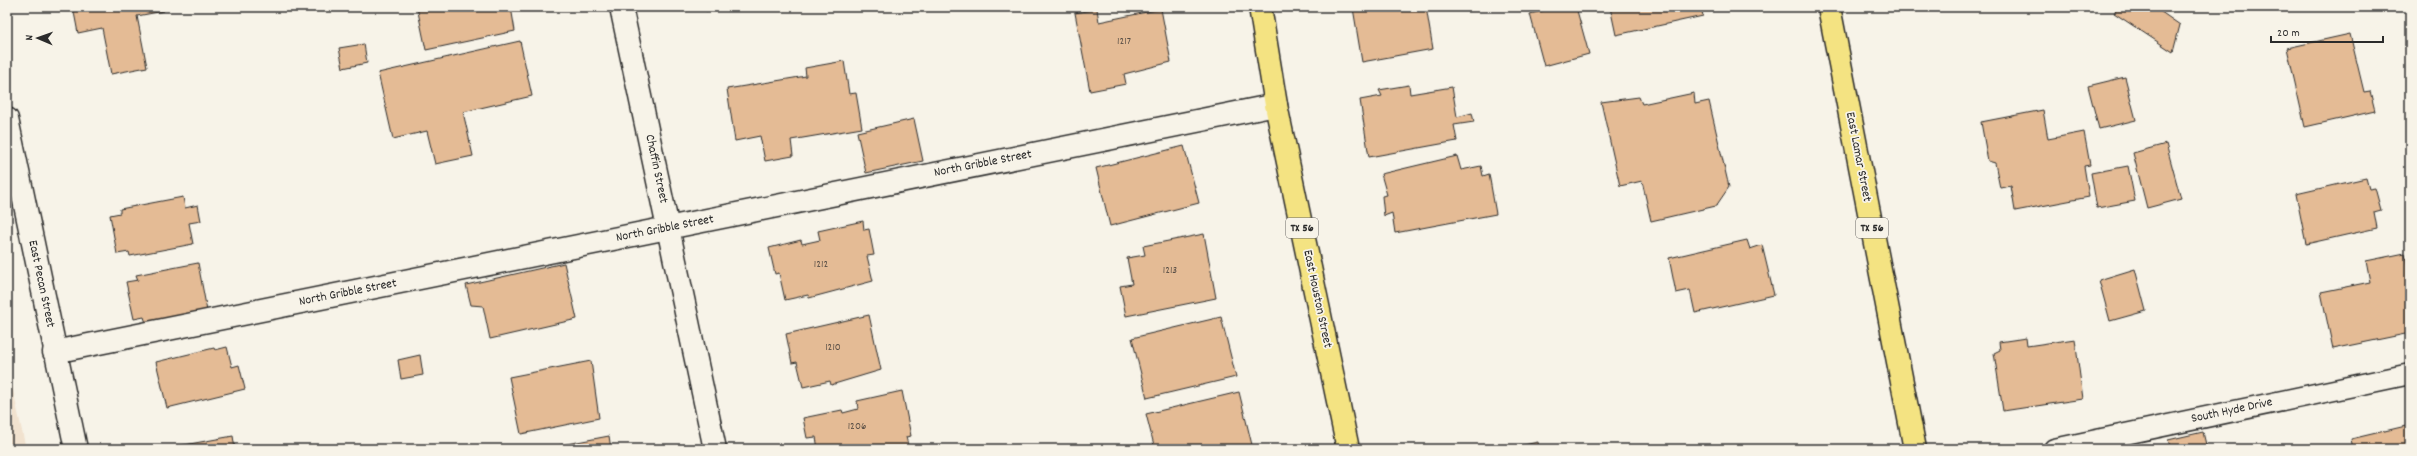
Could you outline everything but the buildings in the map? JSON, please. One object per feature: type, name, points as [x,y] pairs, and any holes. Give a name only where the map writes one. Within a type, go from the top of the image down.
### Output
[{"type":"main road","name":"East Houston Street","points":[[1260,7],[1276,105],[1348,449]]},
{"type":"main road","name":"East Lamar Street","points":[[1829,7],[1915,449]]},
{"type":"street","name":"Chaffin Street","points":[[621,7],[715,449]]},
{"type":"street","name":"North Gribble Street","points":[[54,352],[1276,105]]},
{"type":"street","name":"East Pecan Street","points":[[7,120],[54,352],[76,449]]},
{"type":"lane","name":"South Hyde Drive","points":[[2054,449],[2410,374]]},
{"type":"shaded area","points":[[7,363],[26,449],[7,449]]}]
